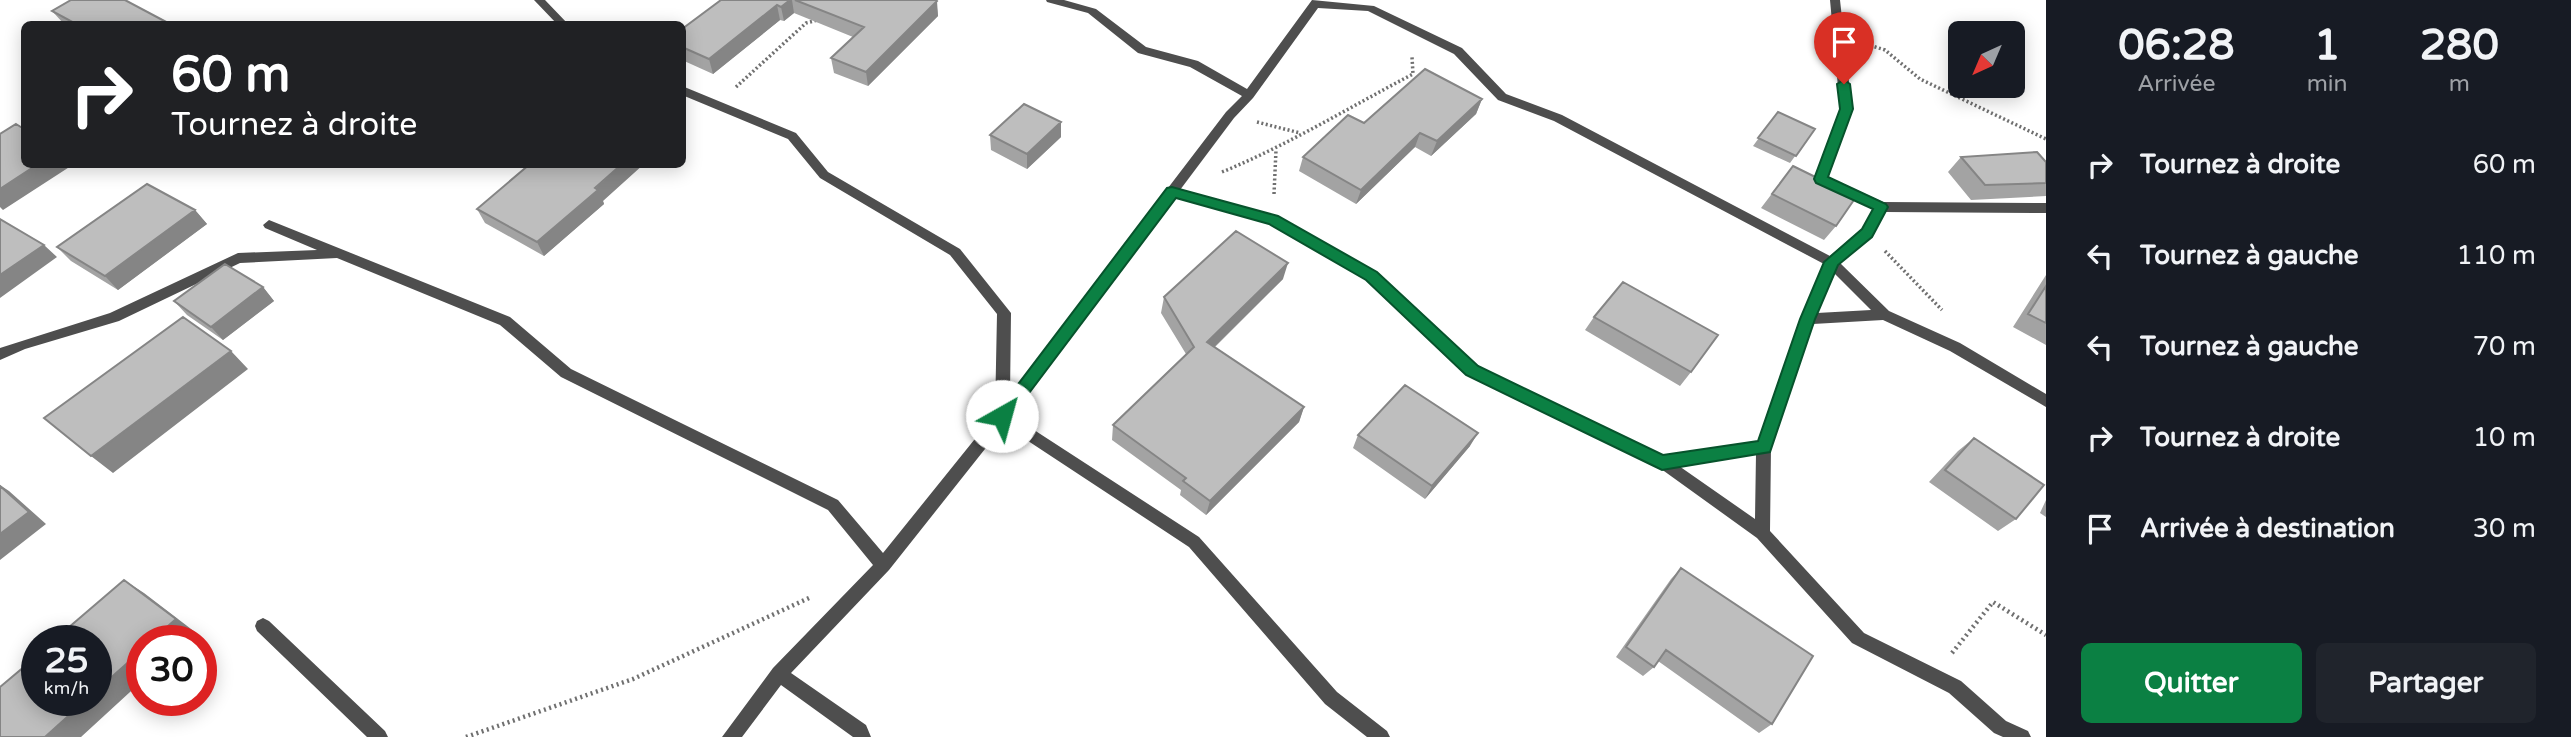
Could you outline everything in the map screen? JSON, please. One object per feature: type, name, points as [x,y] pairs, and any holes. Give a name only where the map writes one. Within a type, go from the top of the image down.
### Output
[{"type":"street","points":[[539,0],[560,21]]},
{"type":"street","points":[[1051,0],[1092,11],[1142,50],[1194,64],[1250,95]]},
{"type":"street","points":[[1835,0],[1846,109],[1821,179],[1881,207],[2046,208]]},
{"type":"street","points":[[731,737],[779,674],[883,565],[1002,416],[1230,115],[1250,95],[1317,2],[1370,8],[1458,51],[1502,97],[1558,118],[1832,262],[1884,315],[1955,347],[2046,401]]},
{"type":"street","points":[[686,92],[792,136],[824,175],[955,252],[1004,313],[1002,416]]},
{"type":"street","points":[[1172,192],[1273,220],[1371,276],[1472,371],[1662,462],[1762,533],[1858,638],[1955,687],[2000,727],[2022,737]]},
{"type":"street","points":[[1762,533],[1764,447],[1808,319],[1832,262],[1867,233],[1881,207]]},
{"type":"street","points":[[269,225],[505,321],[566,373],[833,505],[883,565]]},
{"type":"street","points":[[0,354],[20,345],[114,317],[238,258],[338,254]]},
{"type":"street","points":[[1808,319],[1884,315]]},
{"type":"street","points":[[1002,416],[1194,542],[1331,698],[1381,737]]},
{"type":"street","points":[[1662,462],[1764,447]]},
{"type":"street","points":[[262,626],[379,737]]},
{"type":"street","points":[[779,674],[860,731],[862,737]]},
{"type":"path","points":[[720,106],[744,77],[806,23],[829,17]]},
{"type":"path","points":[[1219,173],[1276,150],[1301,133],[1413,74],[1408,25]]},
{"type":"path","points":[[1839,35],[1885,50],[1920,79],[2046,139]]},
{"type":"path","points":[[1230,115],[1301,133]]},
{"type":"path","points":[[1273,220],[1276,150]]},
{"type":"path","points":[[1867,233],[1941,309],[1955,347]]},
{"type":"path","points":[[466,737],[633,679],[821,593]]},
{"type":"path","points":[[1955,687],[1949,657],[1993,602],[2046,635]]},
{"type":"building","points":[[71,0],[125,0],[164,21],[70,21],[52,11]]},
{"type":"building","points":[[721,0],[790,0],[781,7],[777,5],[709,59],[686,49],[686,26]]},
{"type":"building","points":[[795,0],[937,1],[866,72],[831,58],[864,27]]},
{"type":"building","points":[[1425,69],[1482,99],[1437,141],[1420,133],[1361,190],[1303,157],[1348,115],[1364,123]]},
{"type":"building","points":[[1024,104],[1061,122],[1027,154],[990,135]]},
{"type":"building","points":[[1778,112],[1815,129],[1796,156],[1758,138]]},
{"type":"building","points":[[16,124],[21,127],[21,168],[32,168],[0,189],[0,134]]},
{"type":"building","points":[[2037,152],[2046,162],[2046,183],[1985,185],[1961,157]]},
{"type":"building","points":[[1793,166],[1856,197],[1836,226],[1772,194]]},
{"type":"building","points":[[525,168],[618,168],[595,188],[598,190],[537,242],[477,209]]},
{"type":"building","points":[[147,184],[195,210],[105,276],[57,247]]},
{"type":"building","points":[[0,219],[44,245],[0,275]]},
{"type":"building","points":[[1236,231],[1288,263],[1207,342],[1304,407],[1210,501],[1183,481],[1186,478],[1113,425],[1194,347],[1164,297]]},
{"type":"building","points":[[225,264],[263,287],[211,327],[174,301]]},
{"type":"building","points":[[1623,282],[1718,335],[1691,372],[1594,317]]},
{"type":"building","points":[[2046,286],[2046,323],[2028,314]]},
{"type":"building","points":[[183,317],[231,351],[91,456],[44,418]]},
{"type":"building","points":[[1405,385],[1478,433],[1432,486],[1358,435]]},
{"type":"building","points":[[1974,438],[2044,485],[2016,519],[1945,470]]},
{"type":"building","points":[[0,486],[29,512],[0,534]]},
{"type":"building","points":[[1681,568],[1813,656],[1772,724],[1666,650],[1654,667],[1626,647]]},
{"type":"building","points":[[124,580],[176,619],[169,625],[126,625],[126,664],[112,677],[112,625],[72,625]]},
{"type":"building","points":[[21,669],[21,716],[68,716],[45,737],[0,737],[0,687]]},
{"type":"route","points":[[1002,416],[1172,192],[1273,220],[1371,276],[1472,371],[1662,462],[1764,447],[1808,319],[1832,262],[1867,233],[1881,207],[1821,179],[1846,109],[1844,84]]}]
